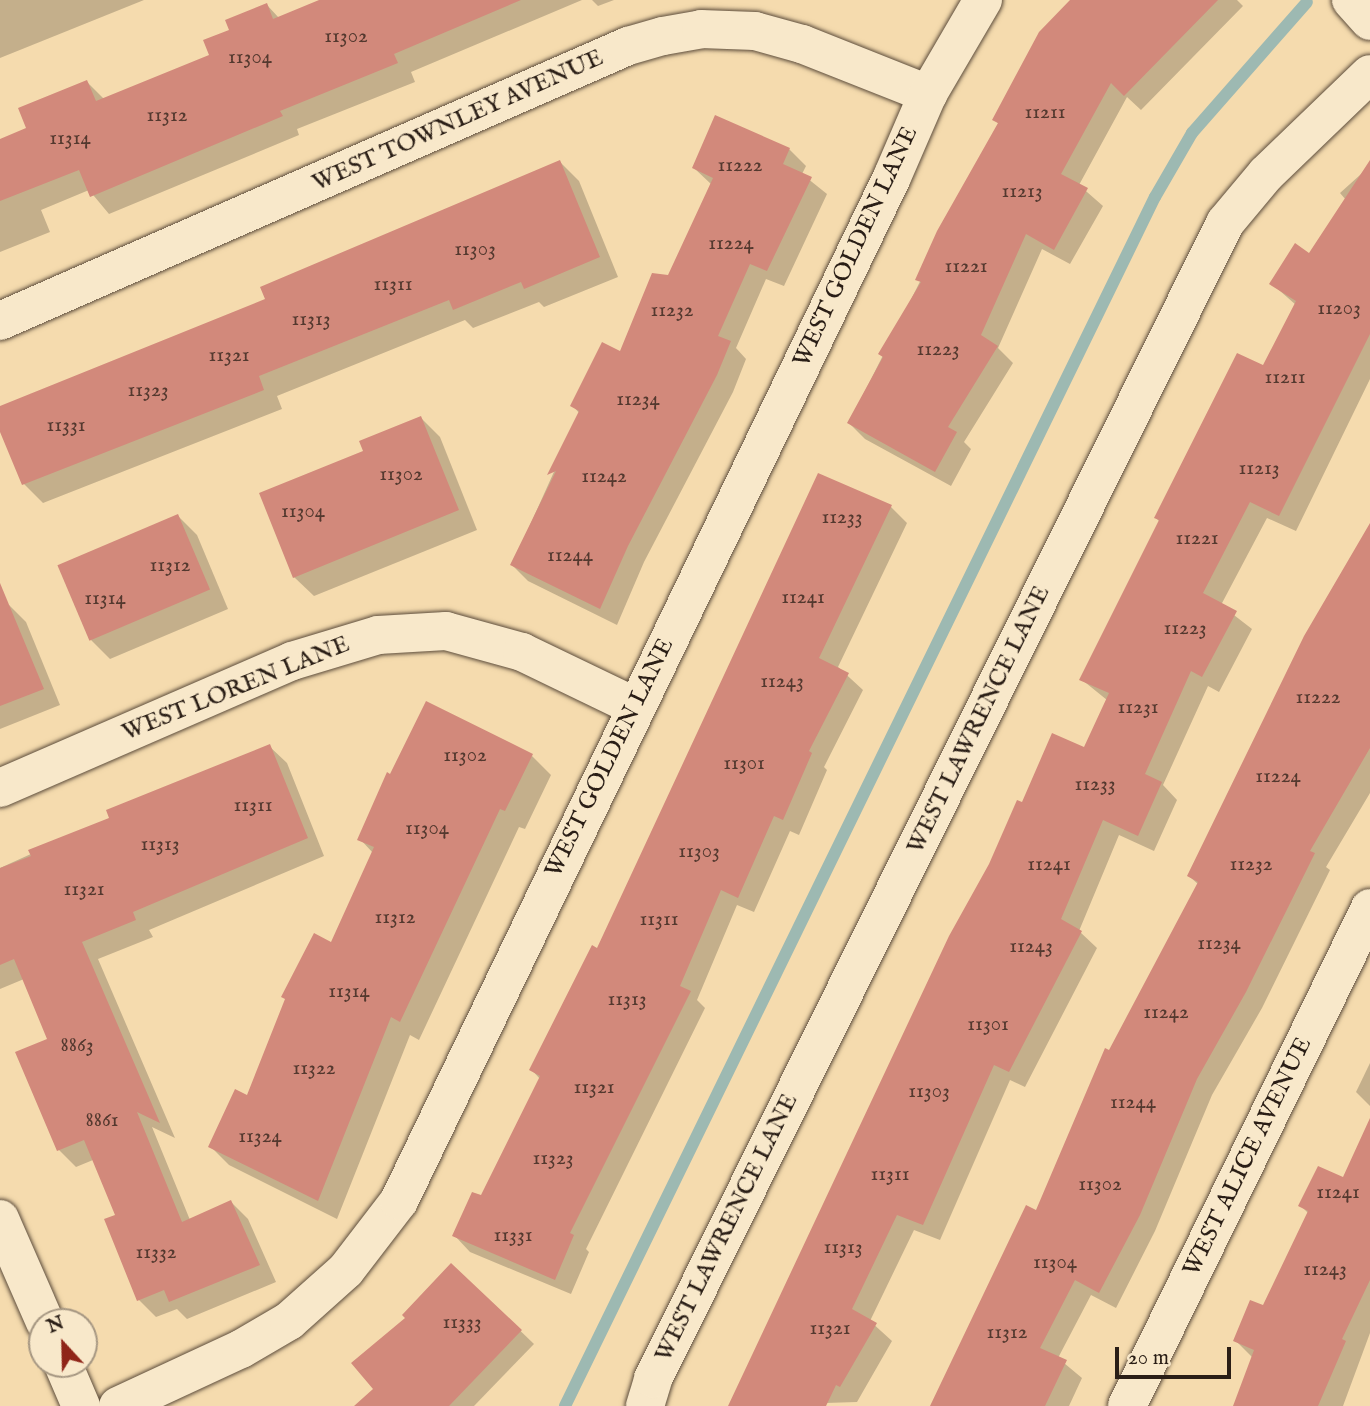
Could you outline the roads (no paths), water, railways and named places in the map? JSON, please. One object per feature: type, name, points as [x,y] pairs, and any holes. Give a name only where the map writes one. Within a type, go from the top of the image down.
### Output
[{"type":"street","name":"WEST GOLDEN LANE","points":[[118,1406],[241,1349],[289,1321],[346,1270],[375,1236],[399,1201],[634,706],[892,177],[928,94],[983,0]]},
{"type":"street","points":[[1350,0],[1370,21]]},
{"type":"street","name":"WEST TOWNLEY AVENUE","points":[[0,321],[628,46],[663,36],[701,30],[755,31],[802,44],[928,94]]},
{"type":"street","name":"WEST LAWRENCE LANE","points":[[645,1406],[653,1379],[1225,223],[1266,174],[1370,74]]},
{"type":"street","name":"WEST LOREN LANE","points":[[0,788],[292,661],[379,635],[446,631],[459,634],[522,652],[634,706]]},
{"type":"street","name":"WEST ALICE AVENUE","points":[[1126,1406],[1370,908]]},
{"type":"street","points":[[0,1219],[39,1308]]},
{"type":"street","points":[[69,1378],[81,1406]]},
{"type":"waterway","points":[[565,1406],[1155,197],[1192,133],[1307,2]]}]
